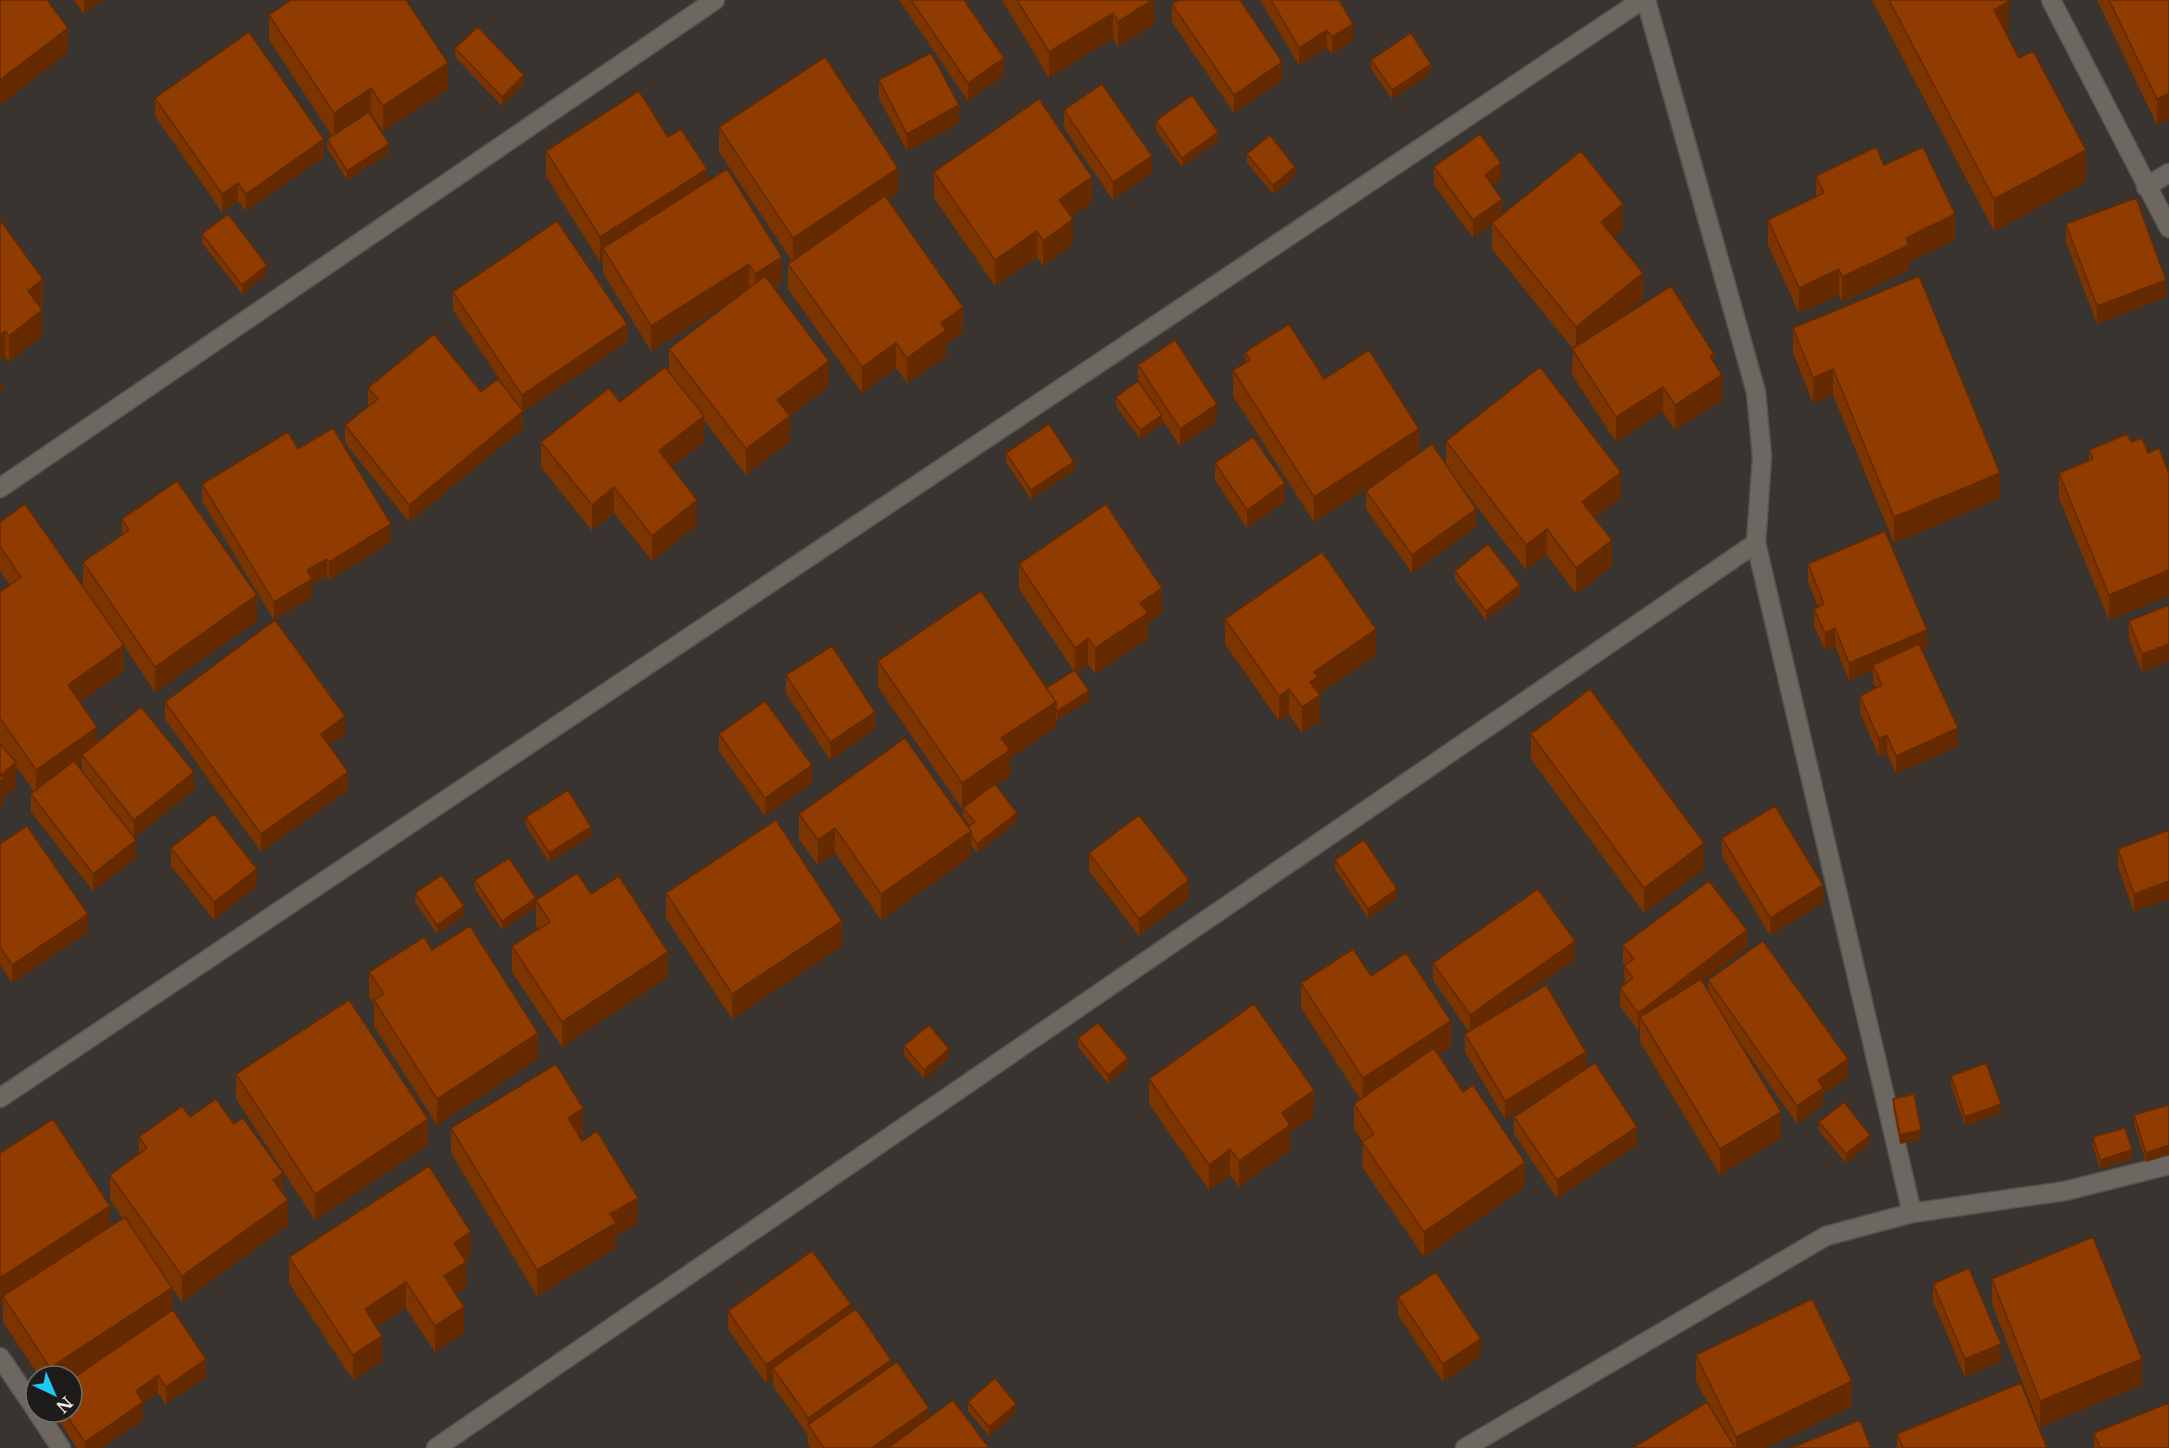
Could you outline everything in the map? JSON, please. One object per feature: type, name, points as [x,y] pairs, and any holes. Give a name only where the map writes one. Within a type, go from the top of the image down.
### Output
[{"type":"street","points":[[0,488],[715,0]]},
{"type":"street","points":[[0,1098],[1642,0]]},
{"type":"street","points":[[1646,0],[1756,392],[1762,457],[1756,543],[1912,1213]]},
{"type":"street","points":[[2051,0],[2146,188],[2169,228]]},
{"type":"street","points":[[2146,188],[2169,173]]},
{"type":"street","points":[[436,1448],[1756,543]]},
{"type":"street","points":[[1465,1448],[1826,1236],[1912,1213],[2065,1191],[2169,1165]]},
{"type":"street","points":[[0,1357],[24,1392]]},
{"type":"street","points":[[46,1424],[62,1448]]},
{"type":"building","points":[[0,0],[47,0],[68,28],[0,80]]},
{"type":"building","points":[[291,0],[406,0],[448,63],[383,106],[371,88],[334,113],[269,15]]},
{"type":"building","points":[[911,0],[964,0],[1004,58],[968,83]]},
{"type":"building","points":[[1017,0],[1152,0],[1118,22],[1113,13],[1049,52]]},
{"type":"building","points":[[1179,0],[1240,0],[1282,62],[1234,95],[1172,4]]},
{"type":"building","points":[[1271,0],[1339,0],[1353,24],[1332,37],[1327,30],[1299,48]]},
{"type":"building","points":[[1889,0],[2008,0],[1994,10],[2019,58],[2033,51],[2086,150],[1994,199]]},
{"type":"building","points":[[2109,0],[2169,0],[2169,93],[2157,99]]},
{"type":"building","points":[[478,27],[524,75],[502,97],[455,48]]},
{"type":"building","points":[[249,32],[324,139],[246,194],[238,183],[222,194],[155,98]]},
{"type":"building","points":[[1411,33],[1431,64],[1392,90],[1371,60]]},
{"type":"building","points":[[931,53],[959,105],[907,134],[879,80]]},
{"type":"building","points":[[825,57],[898,168],[793,238],[719,127]]},
{"type":"building","points":[[1102,84],[1152,156],[1113,182],[1064,110]]},
{"type":"building","points":[[639,91],[668,137],[681,129],[707,169],[600,237],[546,151]]},
{"type":"building","points":[[1192,95],[1218,132],[1182,158],[1156,121]]},
{"type":"building","points":[[1039,99],[1092,177],[1059,200],[1073,219],[1043,241],[1037,231],[995,260],[934,172]]},
{"type":"building","points":[[369,112],[389,144],[347,171],[327,139]]},
{"type":"building","points":[[1480,134],[1501,163],[1485,175],[1502,199],[1473,220],[1434,167]]},
{"type":"building","points":[[1270,135],[1295,167],[1273,185],[1247,154]]},
{"type":"building","points":[[1876,147],[1884,165],[1923,147],[1955,214],[1906,238],[1909,245],[1842,277],[1839,269],[1799,288],[1768,220],[1824,193],[1816,176]]},
{"type":"building","points":[[1581,151],[1623,204],[1601,222],[1643,273],[1576,327],[1492,223]]},
{"type":"building","points":[[727,169],[782,257],[755,274],[749,264],[651,326],[603,248]]},
{"type":"building","points":[[885,196],[963,307],[941,323],[946,330],[907,358],[896,343],[862,367],[788,264]]},
{"type":"building","points":[[2136,198],[2166,280],[2097,306],[2066,224]]},
{"type":"building","points":[[228,214],[267,265],[242,285],[202,234]]},
{"type":"building","points":[[0,220],[43,279],[28,291],[42,310],[9,336],[5,331],[0,335]]},
{"type":"building","points":[[557,221],[627,324],[522,395],[453,292]]},
{"type":"building","points":[[765,276],[829,361],[777,400],[790,416],[746,449],[669,349]]},
{"type":"building","points":[[1919,276],[2000,473],[1894,517],[1833,369],[1813,378],[1793,328]]},
{"type":"building","points":[[1671,286],[1714,354],[1710,356],[1722,375],[1675,405],[1663,387],[1616,417],[1572,349]]},
{"type":"building","points":[[1289,324],[1324,379],[1369,350],[1419,429],[1314,497],[1233,370],[1250,360],[1245,352]]},
{"type":"building","points":[[434,334],[481,392],[498,379],[523,411],[409,505],[345,425],[378,399],[368,388]]},
{"type":"building","points":[[1175,340],[1217,404],[1180,429],[1138,365]]},
{"type":"building","points":[[665,367],[704,416],[659,451],[697,500],[652,536],[614,487],[592,505],[541,442],[609,388],[620,402]]},
{"type":"building","points":[[1540,367],[1621,472],[1582,502],[1612,540],[1576,568],[1547,529],[1526,545],[1446,441]]},
{"type":"building","points":[[1138,381],[1162,415],[1140,430],[1116,397]]},
{"type":"building","points":[[1049,424],[1074,462],[1031,490],[1006,453]]},
{"type":"building","points":[[333,428],[391,524],[329,562],[327,559],[307,570],[312,579],[274,602],[202,484],[288,432],[298,449]]},
{"type":"building","points":[[2127,434],[2131,442],[2142,438],[2148,453],[2159,448],[2169,471],[2169,570],[2109,595],[2059,473],[2093,459],[2089,450]]},
{"type":"building","points":[[1253,437],[1285,483],[1247,510],[1215,463]]},
{"type":"building","points":[[1432,444],[1476,509],[1412,555],[1366,491]]},
{"type":"building","points":[[177,481],[257,595],[155,667],[83,562],[129,530],[122,519]]},
{"type":"building","points":[[25,504],[124,645],[68,685],[97,727],[36,770],[0,718],[0,592],[21,577],[0,546],[0,522]]},
{"type":"building","points":[[1106,504],[1162,588],[1140,603],[1148,613],[1095,648],[1088,638],[1075,648],[1019,564]]},
{"type":"building","points":[[1885,531],[1927,630],[1849,663],[1835,628],[1825,633],[1814,609],[1824,604],[1808,564]]},
{"type":"building","points":[[1488,544],[1520,585],[1486,611],[1455,571]]},
{"type":"building","points":[[1322,552],[1376,629],[1314,672],[1318,677],[1310,682],[1320,695],[1302,707],[1289,689],[1279,696],[1225,619]]},
{"type":"building","points":[[981,591],[1056,702],[1001,738],[1010,750],[962,783],[878,661]]},
{"type":"building","points":[[2169,605],[2169,644],[2142,654],[2129,621]]},
{"type":"building","points":[[275,620],[345,716],[321,734],[348,772],[261,834],[165,702]]},
{"type":"building","points":[[1919,644],[1958,728],[1896,756],[1887,735],[1879,739],[1860,696],[1882,685],[1873,665]]},
{"type":"building","points":[[832,646],[875,712],[830,742],[786,675]]},
{"type":"building","points":[[1075,670],[1089,691],[1057,711],[1056,702],[1046,688]]},
{"type":"building","points":[[1590,689],[1704,843],[1644,888],[1531,734]]},
{"type":"building","points":[[765,701],[812,765],[765,798],[719,734]]},
{"type":"building","points":[[141,707],[194,772],[134,820],[82,755]]},
{"type":"building","points":[[905,738],[971,831],[881,894],[835,828],[818,840],[799,814]]},
{"type":"building","points":[[0,744],[16,762],[1,775],[4,779],[0,782]]},
{"type":"building","points":[[74,761],[136,840],[93,874],[31,794]]},
{"type":"building","points":[[995,784],[1017,813],[977,844],[968,827],[975,822],[963,808]]},
{"type":"building","points":[[568,790],[591,827],[549,853],[526,817]]},
{"type":"building","points":[[1775,806],[1823,885],[1770,918],[1722,838]]},
{"type":"building","points":[[214,814],[257,869],[214,902],[171,848]]},
{"type":"building","points":[[1139,815],[1189,880],[1139,919],[1089,853]]},
{"type":"building","points":[[776,820],[842,921],[732,994],[666,893]]},
{"type":"building","points":[[27,826],[88,914],[12,965],[0,947],[0,844]]},
{"type":"building","points":[[2169,830],[2169,881],[2134,894],[2118,849]]},
{"type":"building","points":[[1364,840],[1397,889],[1368,909],[1335,860]]},
{"type":"building","points":[[509,858],[536,898],[502,921],[475,880]]},
{"type":"building","points":[[577,873],[591,894],[619,876],[668,952],[562,1022],[512,946],[550,922],[536,900]]},
{"type":"building","points":[[442,875],[464,906],[437,925],[415,893]]},
{"type":"building","points":[[1709,881],[1747,930],[1638,1013],[1620,988],[1633,978],[1624,966],[1634,959],[1623,945]]},
{"type":"building","points":[[1538,889],[1575,941],[1470,1015],[1433,963]]},
{"type":"building","points":[[470,926],[538,1033],[437,1099],[374,1000],[384,994],[369,972],[424,937],[432,950]]},
{"type":"building","points":[[1763,941],[1848,1059],[1818,1080],[1823,1088],[1797,1106],[1708,980]]},
{"type":"building","points":[[1353,949],[1371,976],[1406,953],[1451,1021],[1363,1078],[1301,983]]},
{"type":"building","points":[[1701,979],[1781,1112],[1720,1149],[1640,1017]]},
{"type":"building","points":[[1546,985],[1586,1052],[1505,1101],[1465,1034]]},
{"type":"building","points":[[349,1000],[428,1119],[315,1194],[236,1074]]},
{"type":"building","points":[[1254,1004],[1314,1090],[1282,1113],[1290,1125],[1239,1161],[1230,1149],[1209,1165],[1149,1079]]},
{"type":"building","points":[[1098,1023],[1128,1058],[1108,1075],[1078,1038]]},
{"type":"building","points":[[929,1025],[949,1049],[924,1070],[904,1046]]},
{"type":"building","points":[[1434,1048],[1463,1092],[1473,1085],[1525,1162],[1424,1232],[1362,1142],[1374,1134],[1354,1104]]},
{"type":"building","points":[[1595,1063],[1637,1127],[1557,1180],[1514,1117]]},
{"type":"building","points":[[1986,1063],[2001,1104],[1965,1117],[1951,1076]]},
{"type":"building","points":[[556,1064],[583,1108],[568,1118],[582,1141],[597,1131],[638,1198],[610,1214],[616,1223],[537,1270],[451,1128]]},
{"type":"building","points":[[1914,1094],[1921,1130],[1900,1135],[1893,1099]]},
{"type":"building","points":[[216,1099],[234,1124],[243,1118],[283,1173],[273,1180],[288,1200],[182,1276],[110,1175],[147,1148],[139,1137],[182,1106],[190,1117]]},
{"type":"building","points":[[1844,1102],[1870,1135],[1846,1154],[1819,1122]]},
{"type":"building","points":[[2169,1105],[2169,1145],[2146,1153],[2134,1115]]},
{"type":"building","points":[[53,1119],[110,1206],[0,1278],[0,1153]]},
{"type":"building","points":[[2125,1128],[2132,1150],[2100,1160],[2093,1137]]},
{"type":"building","points":[[429,1166],[471,1232],[454,1243],[466,1262],[444,1276],[464,1307],[435,1326],[406,1282],[365,1309],[382,1336],[353,1355],[289,1257]]},
{"type":"building","points":[[125,1217],[172,1288],[56,1364],[47,1364],[3,1296]]},
{"type":"building","points":[[2093,1237],[2142,1359],[2040,1401],[1992,1279]]},
{"type":"building","points":[[812,1251],[851,1304],[766,1365],[728,1311]]},
{"type":"building","points":[[1969,1268],[2001,1344],[1965,1359],[1933,1284]]},
{"type":"building","points":[[1436,1272],[1481,1339],[1443,1364],[1398,1297]]},
{"type":"building","points":[[1812,1299],[1852,1381],[1736,1437],[1696,1355]]},
{"type":"building","points":[[856,1309],[891,1360],[808,1418],[773,1368]]},
{"type":"building","points":[[173,1310],[206,1359],[166,1387],[158,1375],[136,1391],[143,1402],[85,1442],[72,1424],[84,1424],[84,1371]]},
{"type":"building","points":[[897,1362],[929,1408],[871,1448],[824,1448],[808,1425]]},
{"type":"building","points":[[995,1378],[1016,1404],[989,1427],[968,1402]]},
{"type":"building","points":[[2021,1383],[2047,1448],[1903,1448],[1897,1434]]},
{"type":"building","points":[[953,1400],[989,1448],[888,1448]]},
{"type":"building","points":[[1707,1402],[1735,1448],[1633,1448]]},
{"type":"building","points":[[2169,1403],[2169,1448],[2100,1448],[2094,1433]]},
{"type":"building","points":[[1860,1420],[1871,1448],[1791,1448]]}]
